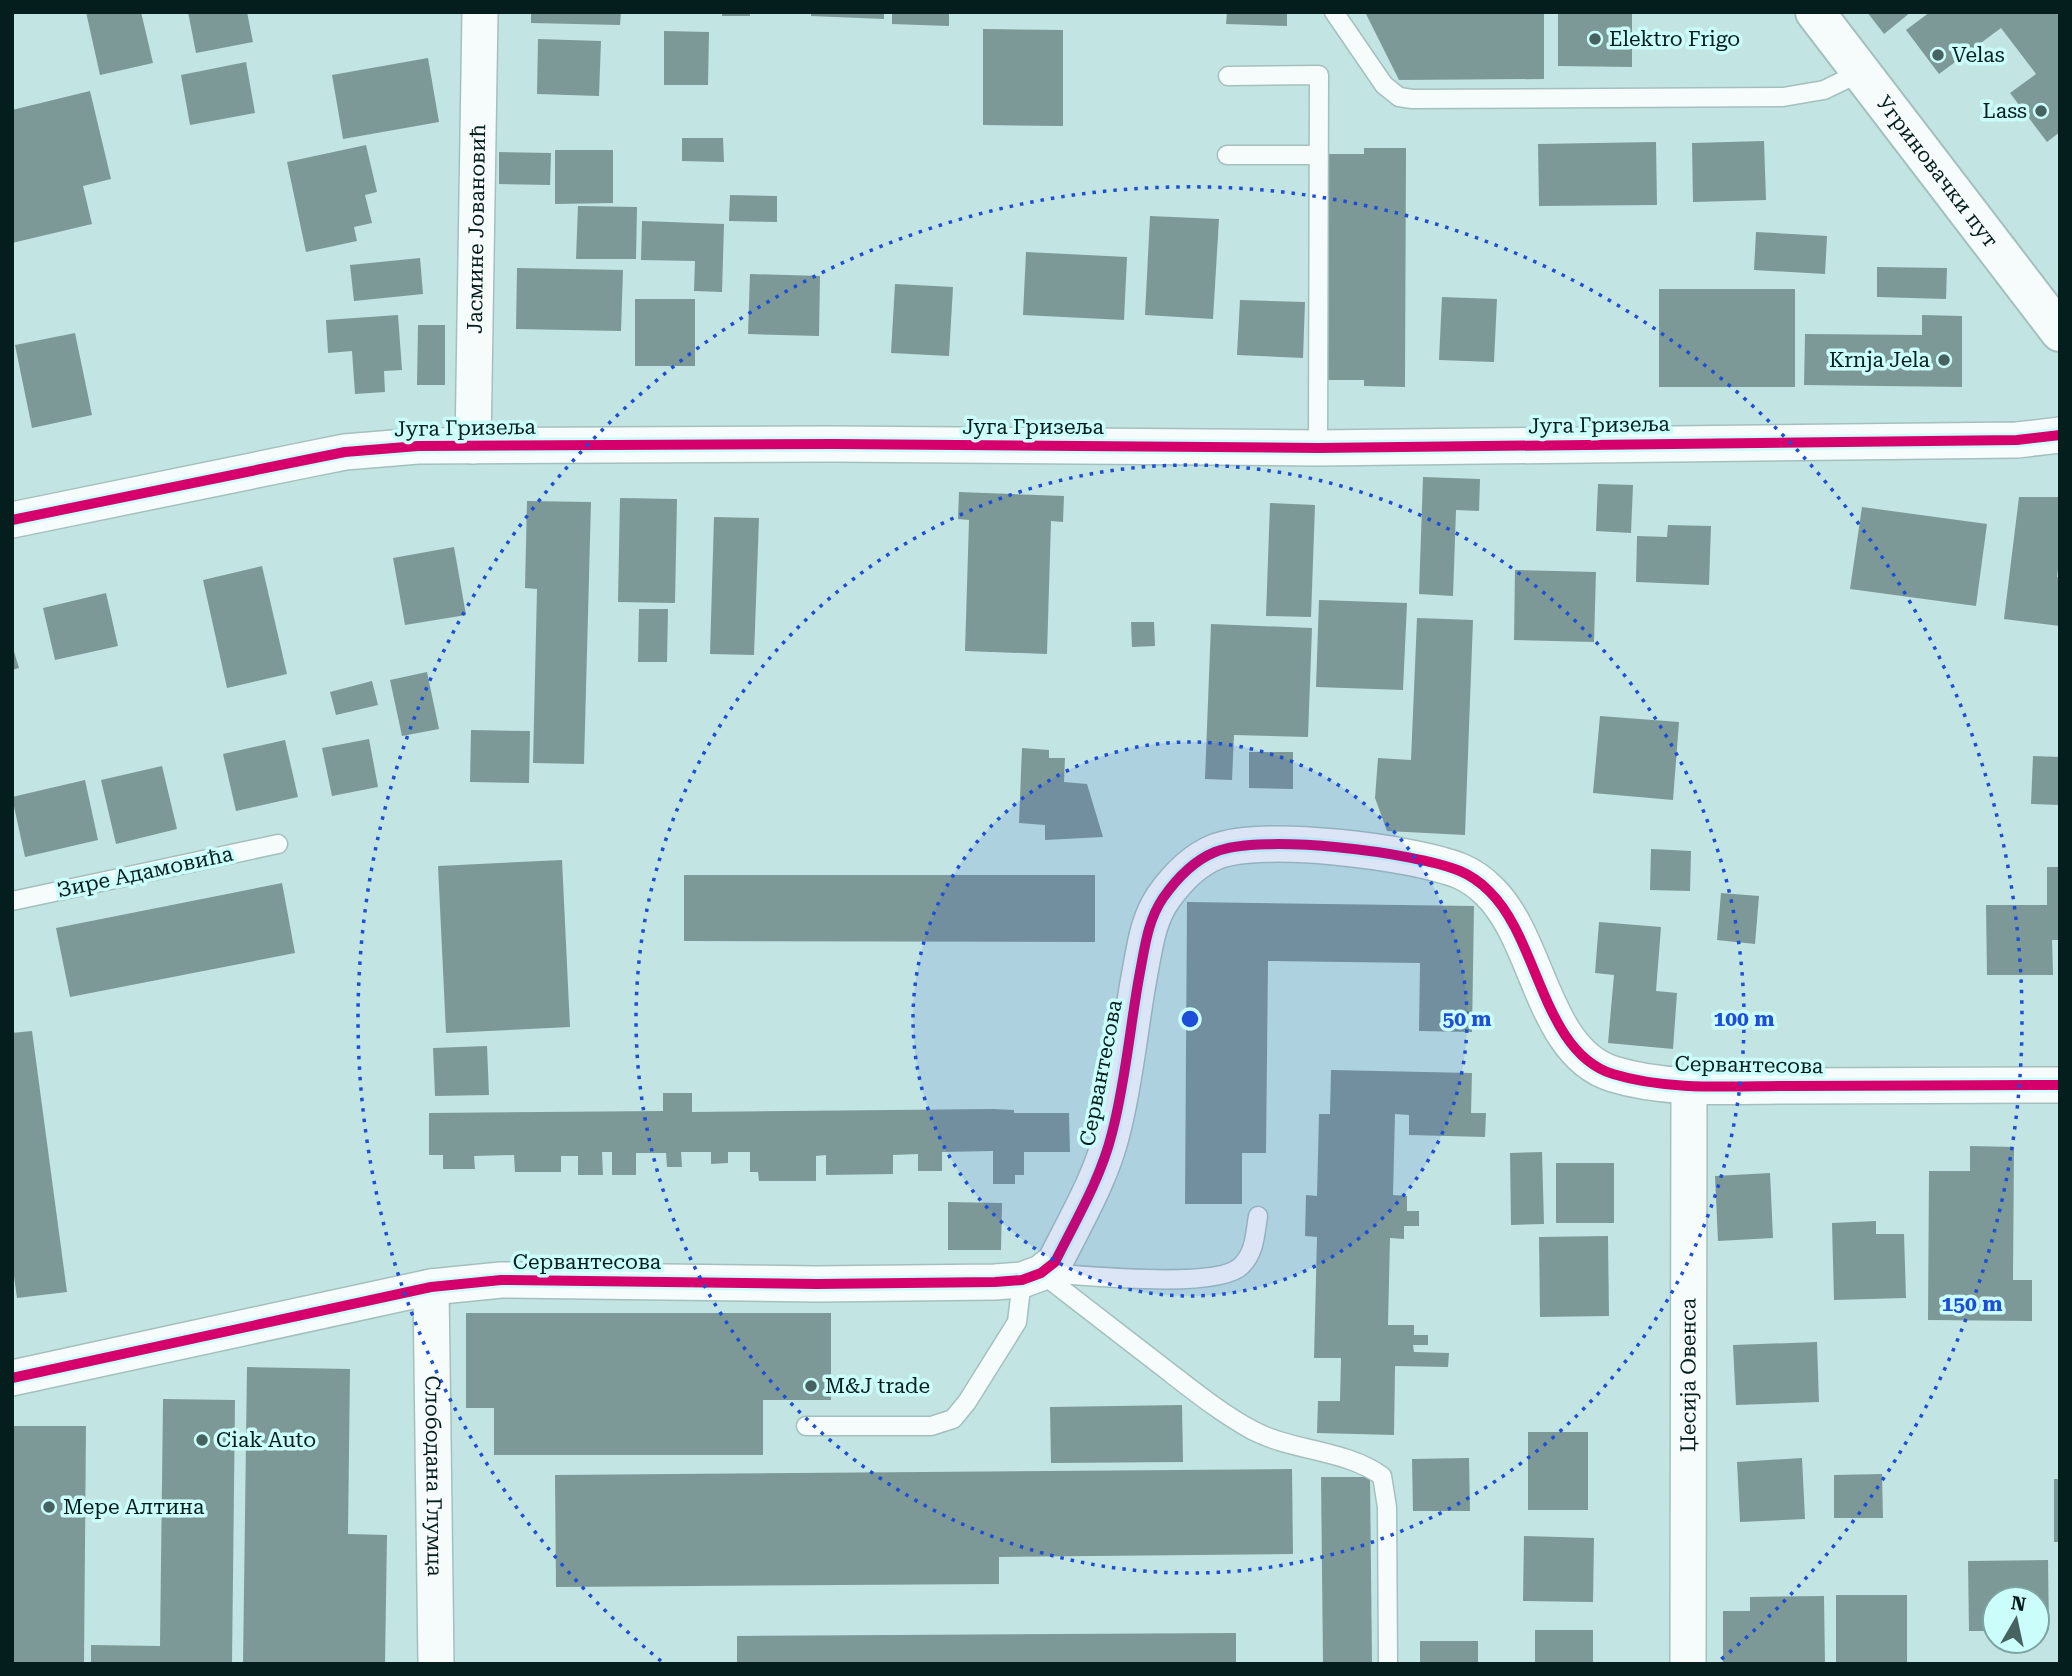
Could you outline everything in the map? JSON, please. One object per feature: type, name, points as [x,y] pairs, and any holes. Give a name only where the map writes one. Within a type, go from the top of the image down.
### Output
[{"type":"street","name":"Јасмине Јовановић","points":[[473,446],[480,12]]},
{"type":"street","name":"Угриновачки пут","points":[[1815,12],[2060,332]]},
{"type":"street","name":"Југа Гризеља","points":[[12,520],[345,452],[418,446],[834,444],[1318,448],[2017,440],[2060,435]]},
{"type":"street","name":"Сервантесова","points":[[12,1378],[430,1287],[501,1280],[928,1284],[1031,1276],[1055,1262],[1105,1158],[1154,912],[1193,863],[1217,851],[1263,845],[1357,848],[1444,866],[1477,880],[1493,894],[1510,919],[1548,1002],[1578,1053],[1608,1073],[1689,1086],[2060,1085]]},
{"type":"street","name":"Џесија Овенса","points":[[1688,1664],[1689,1086]]},
{"type":"street","name":"Слободана Глумца","points":[[430,1287],[436,1664]]},
{"type":"lane","points":[[1334,12],[1384,85],[1399,97],[1412,99],[1783,97],[1824,90],[1861,72]]},
{"type":"lane","points":[[1228,76],[1319,75],[1318,448]]},
{"type":"lane","points":[[1227,155],[1318,155]]},
{"type":"lane","name":"Зире Адамовића","points":[[12,901],[278,844]]},
{"type":"lane","points":[[1031,1276],[1212,1278],[1240,1269],[1251,1253],[1258,1216]]},
{"type":"lane","points":[[806,1426],[931,1426],[953,1419],[967,1402],[1017,1322],[1031,1276]]},
{"type":"lane","points":[[1031,1276],[1239,1422],[1276,1442],[1351,1459],[1382,1476],[1387,1507],[1388,1664]]},
{"type":"building","points":[[86,12],[141,12],[153,63],[100,75]]},
{"type":"building","points":[[188,12],[247,12],[253,42],[196,53]]},
{"type":"building","points":[[531,12],[621,12],[620,25],[531,23]]},
{"type":"building","points":[[722,12],[750,12],[750,16],[722,16]]},
{"type":"building","points":[[811,12],[884,12],[884,19],[811,16]]},
{"type":"building","points":[[892,12],[949,12],[949,26],[892,24]]},
{"type":"building","points":[[1227,12],[1287,12],[1287,26],[1226,24]]},
{"type":"building","points":[[1365,12],[1544,12],[1544,79],[1399,80]]},
{"type":"building","name":"Elektro Frigo","points":[[1558,12],[1632,12],[1632,67],[1558,66]]},
{"type":"building","points":[[1867,12],[1911,12],[1884,34]]},
{"type":"building","points":[[1930,12],[2060,12],[2060,132],[2047,142],[2010,93],[2036,74],[2001,28],[1939,74],[1906,30]]},
{"type":"building","points":[[983,29],[1063,30],[1063,126],[983,125]]},
{"type":"building","points":[[664,31],[709,32],[708,85],[664,85]]},
{"type":"building","points":[[538,39],[601,41],[599,96],[537,94]]},
{"type":"building","points":[[428,58],[439,122],[343,139],[332,75]]},
{"type":"building","points":[[246,62],[255,113],[190,125],[181,75]]},
{"type":"building","points":[[90,91],[111,179],[83,186],[92,224],[12,243],[12,110]]},
{"type":"building","points":[[682,138],[723,138],[724,162],[682,161]]},
{"type":"building","points":[[1764,141],[1766,200],[1693,202],[1692,143]]},
{"type":"building","points":[[1656,142],[1657,205],[1539,206],[1538,144]]},
{"type":"building","points":[[366,145],[377,192],[365,195],[372,223],[354,227],[357,241],[306,252],[287,162]]},
{"type":"building","points":[[1364,148],[1406,148],[1405,387],[1364,386],[1364,380],[1328,380],[1329,154],[1364,154]]},
{"type":"building","points":[[555,150],[613,150],[613,203],[555,204]]},
{"type":"building","points":[[499,152],[551,153],[550,185],[499,184]]},
{"type":"building","points":[[730,195],[777,196],[777,222],[729,221]]},
{"type":"building","points":[[578,206],[637,207],[636,259],[576,259]]},
{"type":"building","points":[[1150,216],[1219,219],[1213,319],[1145,315]]},
{"type":"building","points":[[642,221],[724,224],[722,292],[694,291],[695,261],[641,260]]},
{"type":"building","points":[[1756,232],[1827,236],[1825,274],[1754,270]]},
{"type":"building","points":[[1026,252],[1127,257],[1124,320],[1023,315]]},
{"type":"building","points":[[420,258],[423,294],[354,301],[350,265]]},
{"type":"building","points":[[1877,267],[1947,268],[1946,299],[1877,297]]},
{"type":"building","points":[[517,268],[623,270],[621,331],[516,329]]},
{"type":"building","points":[[750,274],[820,276],[819,336],[748,334]]},
{"type":"building","points":[[895,284],[953,287],[949,356],[891,353]]},
{"type":"building","points":[[1659,289],[1795,289],[1795,387],[1659,387]]},
{"type":"building","points":[[1442,297],[1497,299],[1494,362],[1439,360]]},
{"type":"building","points":[[635,299],[695,299],[695,366],[635,366]]},
{"type":"building","points":[[1240,300],[1305,302],[1303,358],[1237,355]]},
{"type":"building","points":[[398,315],[402,370],[384,371],[385,392],[355,394],[352,351],[328,353],[326,320]]},
{"type":"building","points":[[1922,315],[1962,316],[1962,387],[1804,385],[1805,334],[1922,335]]},
{"type":"building","points":[[418,325],[445,325],[445,385],[417,385]]},
{"type":"building","points":[[75,333],[92,415],[32,428],[15,345]]},
{"type":"building","points":[[1423,477],[1480,479],[1479,511],[1456,510],[1453,596],[1419,594]]},
{"type":"building","points":[[1598,484],[1633,485],[1631,533],[1596,531]]},
{"type":"building","points":[[959,492],[1064,496],[1063,522],[1051,521],[1047,654],[965,651],[969,520],[958,519]]},
{"type":"building","points":[[2019,497],[2060,497],[2057,577],[2060,578],[2060,626],[2004,619]]},
{"type":"building","points":[[620,498],[677,499],[675,603],[618,602]]},
{"type":"building","points":[[527,501],[591,502],[584,764],[533,763],[537,589],[525,588]]},
{"type":"building","points":[[1270,503],[1315,505],[1311,617],[1266,616]]},
{"type":"building","points":[[1862,507],[1987,524],[1976,606],[1850,589]]},
{"type":"building","points":[[714,517],[759,518],[754,655],[710,654]]},
{"type":"building","points":[[1668,525],[1711,526],[1709,585],[1636,582],[1637,536],[1667,537]]},
{"type":"building","points":[[454,547],[466,615],[405,625],[393,558]]},
{"type":"building","points":[[262,566],[287,674],[227,688],[203,580]]},
{"type":"building","points":[[1515,570],[1596,572],[1594,642],[1514,640]]},
{"type":"building","points":[[106,593],[118,646],[55,660],[43,608]]},
{"type":"building","points":[[1319,600],[1407,603],[1403,690],[1316,687]]},
{"type":"building","points":[[639,609],[668,609],[667,662],[638,662]]},
{"type":"building","points":[[1417,618],[1473,620],[1465,835],[1387,831],[1375,798],[1378,758],[1411,760]]},
{"type":"building","points":[[1131,622],[1154,622],[1155,646],[1132,647]]},
{"type":"building","points":[[1211,624],[1312,628],[1308,737],[1234,735],[1232,780],[1205,779]]},
{"type":"building","points":[[12,645],[19,668],[12,670]]},
{"type":"building","points":[[427,672],[439,729],[402,736],[390,680]]},
{"type":"building","points":[[372,681],[378,705],[336,715],[330,692]]},
{"type":"building","points":[[1600,716],[1679,722],[1673,800],[1593,793]]},
{"type":"building","points":[[471,730],[530,731],[529,783],[470,782]]},
{"type":"building","points":[[369,739],[378,787],[332,796],[322,748]]},
{"type":"building","points":[[285,740],[298,797],[236,811],[223,754]]},
{"type":"building","points":[[1022,748],[1049,750],[1049,758],[1065,758],[1064,782],[1087,784],[1103,837],[1045,840],[1045,825],[1019,823]]},
{"type":"building","points":[[1249,752],[1293,752],[1293,789],[1249,788]]},
{"type":"building","points":[[2033,756],[2060,757],[2060,805],[2031,804]]},
{"type":"building","points":[[162,766],[177,829],[116,844],[101,780]]},
{"type":"building","points":[[85,780],[98,840],[25,857],[12,797]]},
{"type":"building","points":[[1651,849],[1691,851],[1690,891],[1650,890]]},
{"type":"building","points":[[562,860],[570,1027],[446,1033],[438,866]]},
{"type":"building","points":[[2047,867],[2060,867],[2060,940],[2052,940],[2053,975],[1987,975],[1986,905],[2047,905]]},
{"type":"building","points":[[684,875],[1095,875],[1095,942],[684,941]]},
{"type":"building","points":[[282,883],[295,953],[70,997],[56,928]]},
{"type":"building","points":[[1721,893],[1759,896],[1755,944],[1717,940]]},
{"type":"building","points":[[1187,902],[1474,906],[1472,1032],[1419,1031],[1420,963],[1268,961],[1266,1153],[1242,1153],[1242,1204],[1185,1204]]},
{"type":"building","points":[[1599,922],[1661,927],[1656,991],[1677,993],[1673,1049],[1608,1043],[1614,975],[1595,973]]},
{"type":"building","points":[[32,1031],[67,1292],[17,1298],[12,1262],[12,1033]]},
{"type":"building","points":[[487,1046],[489,1095],[435,1096],[433,1048]]},
{"type":"building","points":[[1331,1070],[1472,1073],[1471,1113],[1486,1113],[1485,1137],[1409,1135],[1409,1115],[1395,1114],[1393,1195],[1407,1196],[1407,1211],[1419,1211],[1419,1226],[1404,1226],[1404,1239],[1390,1238],[1388,1325],[1414,1325],[1414,1335],[1428,1335],[1428,1345],[1413,1345],[1414,1352],[1449,1353],[1448,1367],[1395,1366],[1394,1435],[1317,1433],[1318,1401],[1340,1401],[1341,1358],[1314,1358],[1317,1237],[1305,1236],[1306,1195],[1317,1196],[1319,1114],[1330,1114]]},
{"type":"building","points":[[663,1093],[692,1093],[692,1112],[993,1109],[1014,1110],[1014,1113],[1069,1113],[1070,1152],[1024,1152],[1024,1175],[1015,1175],[1015,1184],[993,1184],[993,1151],[942,1152],[942,1171],[918,1171],[918,1154],[893,1155],[893,1174],[826,1175],[826,1155],[816,1156],[816,1181],[759,1181],[758,1172],[750,1172],[750,1152],[728,1152],[728,1163],[711,1164],[711,1152],[681,1152],[682,1167],[667,1167],[666,1153],[636,1153],[636,1175],[612,1175],[612,1152],[602,1152],[603,1175],[578,1175],[578,1156],[561,1156],[561,1172],[515,1172],[514,1155],[474,1156],[475,1169],[443,1169],[443,1155],[429,1155],[429,1113],[663,1111]]},
{"type":"building","points":[[1970,1146],[2014,1147],[2013,1280],[2032,1280],[2032,1321],[1928,1320],[1929,1171],[1970,1171]]},
{"type":"building","points":[[1542,1152],[1544,1224],[1511,1225],[1510,1153]]},
{"type":"building","points":[[1556,1163],[1614,1163],[1614,1223],[1556,1223]]},
{"type":"building","points":[[1770,1173],[1773,1238],[1718,1241],[1715,1176]]},
{"type":"building","points":[[948,1202],[1002,1203],[1001,1250],[948,1250]]},
{"type":"building","points":[[1876,1221],[1876,1234],[1904,1234],[1906,1298],[1834,1300],[1832,1223]]},
{"type":"building","points":[[1608,1236],[1609,1316],[1540,1317],[1539,1237]]},
{"type":"building","points":[[466,1313],[831,1313],[831,1400],[763,1400],[763,1455],[494,1455],[494,1408],[466,1408]]},
{"type":"building","points":[[1817,1342],[1819,1402],[1736,1405],[1733,1345]]},
{"type":"building","points":[[247,1367],[350,1369],[348,1534],[387,1535],[385,1664],[243,1664]]},
{"type":"building","points":[[163,1399],[235,1400],[232,1664],[91,1664],[91,1645],[160,1646]]},
{"type":"building","points":[[1182,1405],[1183,1462],[1051,1463],[1050,1407]]},
{"type":"building","name":"Мере Алтина","points":[[12,1426],[86,1426],[84,1664],[12,1664]]},
{"type":"building","points":[[1528,1432],[1588,1432],[1588,1510],[1528,1510]]},
{"type":"building","points":[[1469,1458],[1470,1511],[1413,1511],[1412,1459]]},
{"type":"building","points":[[1802,1458],[1805,1519],[1740,1522],[1737,1462]]},
{"type":"building","points":[[1292,1469],[1293,1554],[999,1557],[999,1584],[556,1587],[555,1475]]},
{"type":"building","points":[[1882,1474],[1883,1518],[1834,1518],[1834,1475]]},
{"type":"building","points":[[1321,1477],[1370,1477],[1372,1664],[1323,1664]]},
{"type":"building","points":[[2054,1479],[2060,1479],[2060,1542],[2054,1542]]},
{"type":"building","points":[[1524,1536],[1594,1538],[1593,1602],[1523,1601]]},
{"type":"building","points":[[2048,1560],[2048,1585],[1981,1585],[1981,1631],[1969,1631],[1968,1561]]},
{"type":"building","points":[[1836,1595],[1907,1595],[1907,1664],[1836,1664]]},
{"type":"building","points":[[1824,1596],[1825,1664],[1723,1664],[1723,1611],[1750,1611],[1750,1597]]},
{"type":"building","points":[[1535,1630],[1593,1630],[1593,1664],[1535,1664]]},
{"type":"building","points":[[1236,1633],[1236,1664],[737,1664],[737,1636]]},
{"type":"building","points":[[1420,1641],[1478,1641],[1478,1664],[1420,1664]]},
{"type":"cycle path","points":[[12,520],[345,452],[418,446],[834,444],[1318,448],[2017,440],[2060,435]]},
{"type":"cycle path","points":[[12,1378],[431,1287],[501,1280],[817,1284],[995,1282],[1022,1280],[1041,1273],[1055,1262],[1087,1199],[1107,1150],[1121,1093],[1144,953],[1158,906],[1168,891],[1193,865],[1215,852],[1237,847],[1266,844],[1338,847],[1408,857],[1438,864],[1472,877],[1489,891],[1506,912],[1556,1019],[1571,1043],[1589,1062],[1613,1074],[1656,1083],[1701,1086],[2060,1085]]},
{"type":"place","name":"Elektro Frigo","points":[[1595,39]]},
{"type":"place","name":"Velas","points":[[1938,55]]},
{"type":"place","name":"Lass","points":[[2041,111]]},
{"type":"place","name":"Krnja Jela","points":[[1944,360]]},
{"type":"place","name":"M&J trade","points":[[811,1386]]},
{"type":"place","name":"Ciak Auto","points":[[202,1440]]},
{"type":"place","name":"Мере Алтина","points":[[49,1507]]}]
